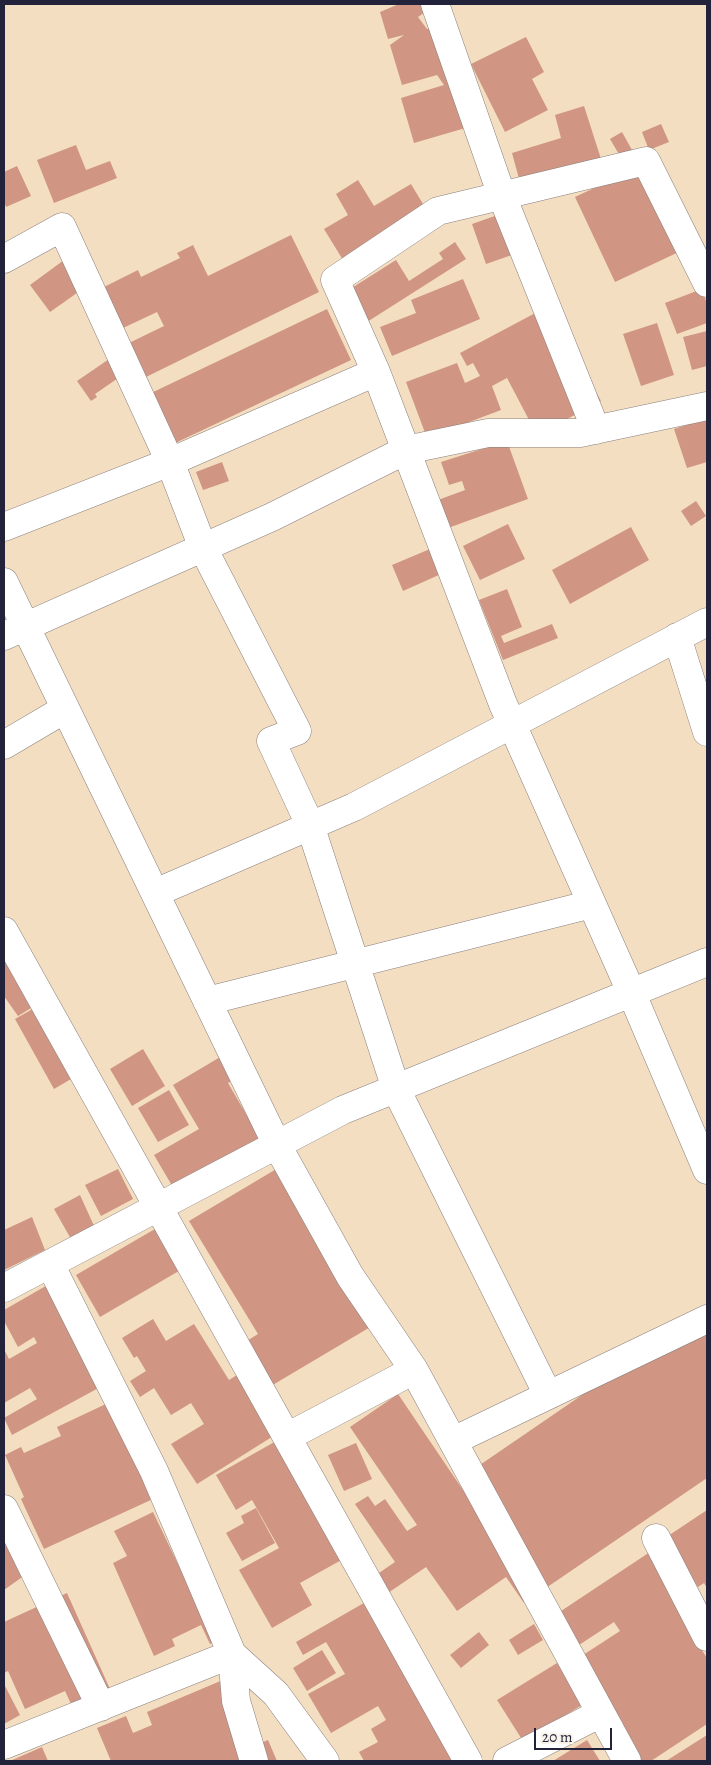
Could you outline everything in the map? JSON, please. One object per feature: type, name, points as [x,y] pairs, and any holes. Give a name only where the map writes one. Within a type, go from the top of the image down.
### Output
[{"type":"street","points":[[435,4],[502,196],[596,430]]},
{"type":"street","points":[[707,283],[646,162],[438,211],[335,280],[376,372],[512,724],[632,994],[707,1170]]},
{"type":"street","points":[[4,259],[62,227],[170,462],[203,548],[297,731],[271,741],[310,825],[396,1089],[548,1395]]},
{"type":"street","points":[[4,527],[170,462],[376,372]]},
{"type":"street","points":[[14,632],[272,517],[406,450],[488,433],[580,433],[707,406]]},
{"type":"street","points":[[4,582],[14,632],[66,709],[277,1145],[350,1276],[414,1370],[627,1761]]},
{"type":"street","points":[[155,893],[354,807],[707,622]]},
{"type":"street","points":[[677,637],[707,732]]},
{"type":"street","points":[[4,745],[66,709]]},
{"type":"street","points":[[207,1001],[592,904]]},
{"type":"street","points":[[4,931],[468,1761]]},
{"type":"street","points":[[4,1288],[343,1110],[707,962]]},
{"type":"street","points":[[50,1264],[154,1471],[232,1654],[236,1701],[254,1761]]},
{"type":"street","points":[[452,1441],[707,1319]]},
{"type":"street","points":[[287,1437],[414,1370]]},
{"type":"street","points":[[4,1509],[101,1707]]},
{"type":"street","points":[[656,1538],[707,1637]]},
{"type":"street","points":[[4,1745],[232,1654]]},
{"type":"street","points":[[232,1654],[276,1694],[325,1761]]},
{"type":"street","points":[[507,1761],[601,1713]]},
{"type":"building","points":[[399,4],[430,4],[432,7],[418,17],[427,29],[442,24],[479,124],[414,143],[401,98],[444,85],[437,75],[402,85],[390,45],[404,35],[388,39],[380,12]]},
{"type":"building","points":[[526,37],[544,72],[532,79],[548,110],[505,132],[471,64]]},
{"type":"building","points":[[584,106],[602,162],[521,186],[512,153],[561,138],[555,115]]},
{"type":"building","points":[[661,124],[669,142],[649,150],[642,132]]},
{"type":"building","points":[[622,132],[632,150],[620,156],[610,139]]},
{"type":"building","points":[[76,145],[86,170],[110,161],[117,178],[54,203],[37,160]]},
{"type":"building","points":[[643,165],[683,250],[615,282],[575,197]]},
{"type":"building","points":[[17,166],[31,196],[6,207],[4,201],[4,172]]},
{"type":"building","points":[[358,180],[374,206],[411,184],[426,209],[343,260],[324,229],[348,215],[336,194]]},
{"type":"building","points":[[515,209],[529,249],[486,264],[472,224]]},
{"type":"building","points":[[291,235],[319,292],[146,377],[129,343],[164,326],[157,312],[123,328],[104,287],[138,270],[141,277],[180,258],[177,253],[193,245],[208,276]]},
{"type":"building","points":[[455,242],[466,259],[367,322],[347,291],[396,260],[409,281],[443,259],[439,253]]},
{"type":"building","points":[[64,260],[84,288],[50,312],[30,285]]},
{"type":"building","points":[[463,279],[480,319],[392,356],[380,327],[416,313],[411,300]]},
{"type":"building","points":[[702,289],[707,304],[707,323],[677,334],[665,303]]},
{"type":"building","points":[[327,309],[351,360],[171,445],[147,395]]},
{"type":"building","points":[[541,310],[559,324],[601,401],[537,435],[507,378],[492,386],[501,410],[427,438],[406,382],[457,363],[465,383],[480,376],[473,363],[467,366],[460,353]]},
{"type":"building","points":[[657,323],[674,375],[641,386],[623,334]]},
{"type":"building","points":[[707,331],[707,366],[692,370],[683,337]]},
{"type":"building","points":[[112,357],[124,374],[95,394],[97,397],[91,401],[77,381]]},
{"type":"building","points":[[707,418],[707,462],[687,468],[674,429]]},
{"type":"building","points":[[507,441],[528,499],[448,528],[438,500],[465,490],[462,481],[449,485],[441,462]]},
{"type":"building","points":[[222,462],[229,481],[203,490],[196,472]]},
{"type":"building","points":[[696,501],[706,516],[691,526],[681,511]]},
{"type":"building","points":[[508,524],[525,559],[480,580],[463,546]]},
{"type":"building","points":[[631,527],[649,560],[570,604],[552,570]]},
{"type":"building","points":[[430,549],[441,574],[403,591],[392,565]]},
{"type":"building","points":[[507,589],[522,627],[501,636],[504,643],[552,624],[558,638],[503,660],[479,600]]},
{"type":"building","points":[[4,952],[36,1005],[18,1016],[4,996]]},
{"type":"building","points":[[45,1002],[83,1072],[54,1089],[15,1019]]},
{"type":"building","points":[[143,1049],[165,1086],[132,1106],[110,1069]]},
{"type":"building","points":[[227,1053],[240,1076],[228,1083],[260,1138],[174,1189],[154,1155],[199,1129],[173,1085]]},
{"type":"building","points":[[169,1090],[189,1125],[158,1142],[138,1108]]},
{"type":"building","points":[[283,1165],[372,1326],[271,1386],[245,1342],[258,1334],[189,1221]]},
{"type":"building","points":[[118,1169],[133,1199],[101,1216],[85,1185]]},
{"type":"building","points":[[80,1195],[95,1228],[71,1239],[54,1209]]},
{"type":"building","points":[[32,1217],[45,1250],[4,1270],[4,1230]]},
{"type":"building","points":[[160,1226],[184,1268],[100,1317],[76,1275]]},
{"type":"building","points":[[58,1279],[115,1379],[12,1435],[4,1418],[37,1399],[30,1388],[4,1403],[4,1349],[9,1359],[37,1343],[34,1337],[18,1347],[4,1321],[4,1310]]},
{"type":"building","points":[[707,1313],[707,1478],[524,1603],[506,1577],[457,1611],[426,1567],[388,1593],[376,1575],[395,1562],[355,1504],[368,1496],[375,1506],[385,1499],[407,1531],[417,1525],[350,1427],[398,1394],[469,1499],[474,1469],[693,1319]]},
{"type":"building","points":[[153,1319],[166,1341],[194,1324],[229,1380],[237,1375],[275,1435],[197,1484],[171,1444],[204,1424],[191,1403],[171,1415],[154,1388],[140,1397],[130,1381],[146,1371],[137,1356],[134,1358],[122,1338]]},
{"type":"building","points":[[108,1403],[153,1499],[44,1549],[21,1499],[24,1497],[5,1455],[21,1447],[24,1453],[61,1436],[57,1427]]},
{"type":"building","points":[[278,1440],[345,1558],[300,1583],[312,1605],[272,1628],[239,1570],[279,1548],[252,1500],[236,1510],[216,1475]]},
{"type":"building","points":[[356,1443],[372,1479],[344,1491],[328,1455]]},
{"type":"building","points":[[4,1507],[42,1563],[4,1590]]},
{"type":"building","points":[[256,1508],[275,1543],[242,1561],[226,1533],[244,1523],[241,1516]]},
{"type":"building","points":[[707,1510],[707,1588],[704,1583],[698,1587],[665,1538]]},
{"type":"building","points":[[153,1512],[198,1606],[229,1635],[210,1644],[201,1625],[172,1639],[175,1646],[154,1656],[113,1563],[127,1556],[114,1531]]},
{"type":"building","points":[[656,1548],[697,1610],[707,1603],[707,1638],[698,1644],[707,1658],[707,1724],[651,1761],[633,1761],[619,1727],[623,1723],[580,1657],[620,1631],[614,1622],[576,1647],[555,1615]]},
{"type":"building","points":[[67,1593],[110,1689],[72,1706],[65,1691],[25,1709],[8,1671],[4,1673],[4,1622]]},
{"type":"building","points":[[376,1596],[470,1761],[364,1761],[359,1752],[378,1742],[371,1729],[386,1720],[378,1706],[331,1733],[308,1694],[345,1674],[326,1642],[303,1655],[296,1642]]},
{"type":"building","points":[[534,1624],[543,1640],[518,1655],[509,1640]]},
{"type":"building","points":[[479,1632],[489,1645],[461,1668],[450,1655]]},
{"type":"building","points":[[322,1650],[336,1673],[307,1691],[293,1668]]},
{"type":"building","points":[[557,1663],[582,1705],[523,1741],[497,1700]]},
{"type":"building","points":[[230,1677],[258,1744],[268,1740],[277,1761],[111,1761],[97,1728],[126,1716],[133,1733],[152,1725],[147,1712]]},
{"type":"building","points":[[4,1684],[20,1715],[4,1724]]},
{"type":"building","points":[[707,1735],[707,1761],[666,1761]]},
{"type":"building","points":[[587,1740],[600,1761],[553,1761]]},
{"type":"building","points":[[42,1747],[48,1761],[10,1761]]}]
